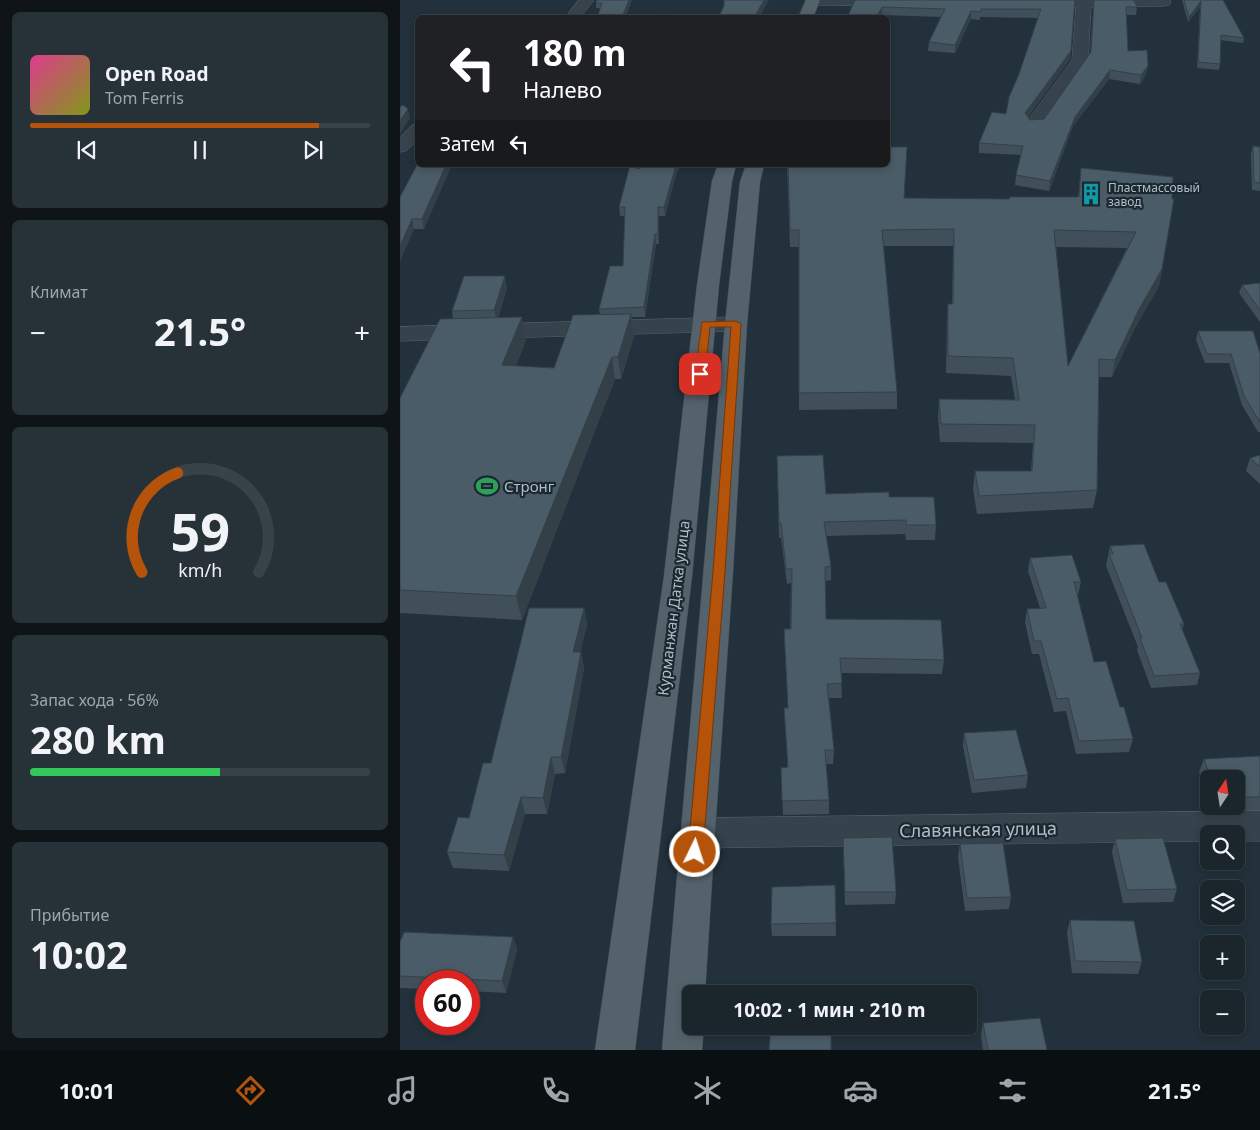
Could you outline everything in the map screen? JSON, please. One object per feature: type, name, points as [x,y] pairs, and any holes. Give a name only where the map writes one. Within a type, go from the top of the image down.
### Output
[{"type":"main road","points":[[806,15],[813,1]]},
{"type":"main road","name":"Курманжан Датка улица","points":[[615,1050],[679,568],[708,285],[722,181],[726,167]]},
{"type":"main road","points":[[682,1050],[736,324],[750,182],[754,167]]},
{"type":"street","points":[[574,15],[587,0]]},
{"type":"street","points":[[1026,3],[1164,2],[1163,0]]},
{"type":"street","points":[[813,1],[910,2]]},
{"type":"street","points":[[1036,123],[1080,60],[1084,3]]},
{"type":"street","points":[[400,147],[415,132]]},
{"type":"street","points":[[400,334],[736,324]]},
{"type":"street","name":"Славянская улица","points":[[697,832],[1260,826]]},
{"type":"building","points":[[597,0],[629,0],[623,15],[598,15],[602,3],[596,3]]},
{"type":"building","points":[[724,0],[764,0],[756,15],[720,15],[724,6]]},
{"type":"building","points":[[855,0],[1075,0],[1071,51],[1025,113],[1030,120],[1044,119],[1091,52],[1094,0],[1134,0],[1137,7],[1126,7],[1128,51],[1147,50],[1148,66],[1141,75],[1110,70],[1075,117],[1050,181],[1016,175],[1023,146],[979,143],[992,112],[1006,114],[1009,97],[1019,74],[1041,9],[981,9],[981,12],[971,11],[955,45],[929,42],[945,9],[882,7],[878,15],[848,15]]},
{"type":"building","points":[[1184,0],[1223,0],[1244,38],[1221,35],[1220,64],[1198,62],[1201,1],[1189,17]]},
{"type":"building","points":[[671,14],[671,15],[623,15]]},
{"type":"building","points":[[403,105],[408,109],[400,121],[400,107]]},
{"type":"building","points":[[1253,146],[1260,147],[1260,183],[1254,182]]},
{"type":"building","points":[[890,147],[907,147],[904,198],[1009,199],[1010,197],[1079,197],[1081,168],[1173,177],[1172,199],[1174,199],[1162,269],[1138,311],[1115,360],[1099,359],[1097,490],[979,496],[975,471],[1032,471],[1035,425],[941,424],[939,399],[1019,400],[1013,358],[948,356],[948,304],[953,304],[954,229],[882,230],[897,392],[799,393],[799,230],[790,230],[788,167],[890,167]],"holes":[[[1054,230],[1136,232],[1068,366]]]},
{"type":"building","points":[[416,167],[445,167],[422,219],[412,219],[400,246],[400,197]]},
{"type":"building","points":[[629,167],[639,169],[640,167],[675,167],[664,207],[658,207],[658,234],[655,234],[644,307],[599,309],[610,266],[623,266],[625,207],[619,207]]},
{"type":"building","points":[[464,276],[505,276],[494,310],[452,311]]},
{"type":"building","points":[[1260,283],[1260,310],[1242,285]]},
{"type":"building","name":"Стронг","points":[[631,314],[618,357],[612,357],[516,596],[400,590],[400,398],[440,319],[522,317],[502,365],[554,368],[573,315]]},
{"type":"building","points":[[1198,331],[1253,331],[1260,353],[1260,422],[1244,396],[1231,354],[1207,354]]},
{"type":"building","points":[[823,455],[826,494],[889,492],[889,497],[934,497],[936,525],[906,525],[906,520],[824,522],[831,566],[825,567],[826,619],[941,620],[944,660],[840,658],[842,683],[827,684],[834,750],[825,750],[829,800],[782,801],[781,768],[788,767],[784,708],[788,708],[784,629],[791,629],[792,569],[786,569],[781,523],[779,523],[777,456]]},
{"type":"building","points":[[1260,455],[1260,467],[1250,458]]},
{"type":"building","points":[[1144,544],[1159,582],[1166,582],[1184,624],[1180,624],[1200,673],[1154,676],[1140,638],[1142,638],[1109,554],[1113,554],[1110,546]]},
{"type":"building","points":[[1072,555],[1081,582],[1074,582],[1094,662],[1106,661],[1120,707],[1124,707],[1133,739],[1079,741],[1068,698],[1057,699],[1041,641],[1034,641],[1027,609],[1046,608],[1030,558]]},
{"type":"building","points":[[529,608],[584,608],[573,652],[581,652],[561,757],[551,757],[543,798],[521,797],[504,855],[447,852],[458,817],[469,818],[483,763],[491,763]]},
{"type":"building","points":[[1016,730],[1028,775],[974,780],[964,733]]},
{"type":"building","points":[[1260,756],[1260,797],[1245,797],[1245,770],[1208,770],[1204,759]]},
{"type":"building","points":[[892,837],[896,892],[845,892],[843,838]]},
{"type":"building","points":[[1163,838],[1177,889],[1127,890],[1115,839]]},
{"type":"building","points":[[1003,843],[1011,897],[967,898],[960,844]]},
{"type":"building","points":[[835,885],[836,923],[771,924],[772,887]]},
{"type":"building","points":[[1070,920],[1134,921],[1142,962],[1075,961]]},
{"type":"building","points":[[404,932],[513,937],[502,981],[480,980],[480,970],[415,970],[415,977],[400,976],[400,942]]},
{"type":"building","points":[[1040,1018],[1047,1050],[988,1050],[983,1023]]},
{"type":"building","points":[[770,1035],[831,1035],[831,1050],[769,1050]]},
{"type":"place","name":"Пластмассовый завод","points":[[1091,194]]},
{"type":"place","name":"Стронг","points":[[487,486]]},
{"type":"route","points":[[695,852],[719,572],[736,324],[705,324],[700,374]]}]
